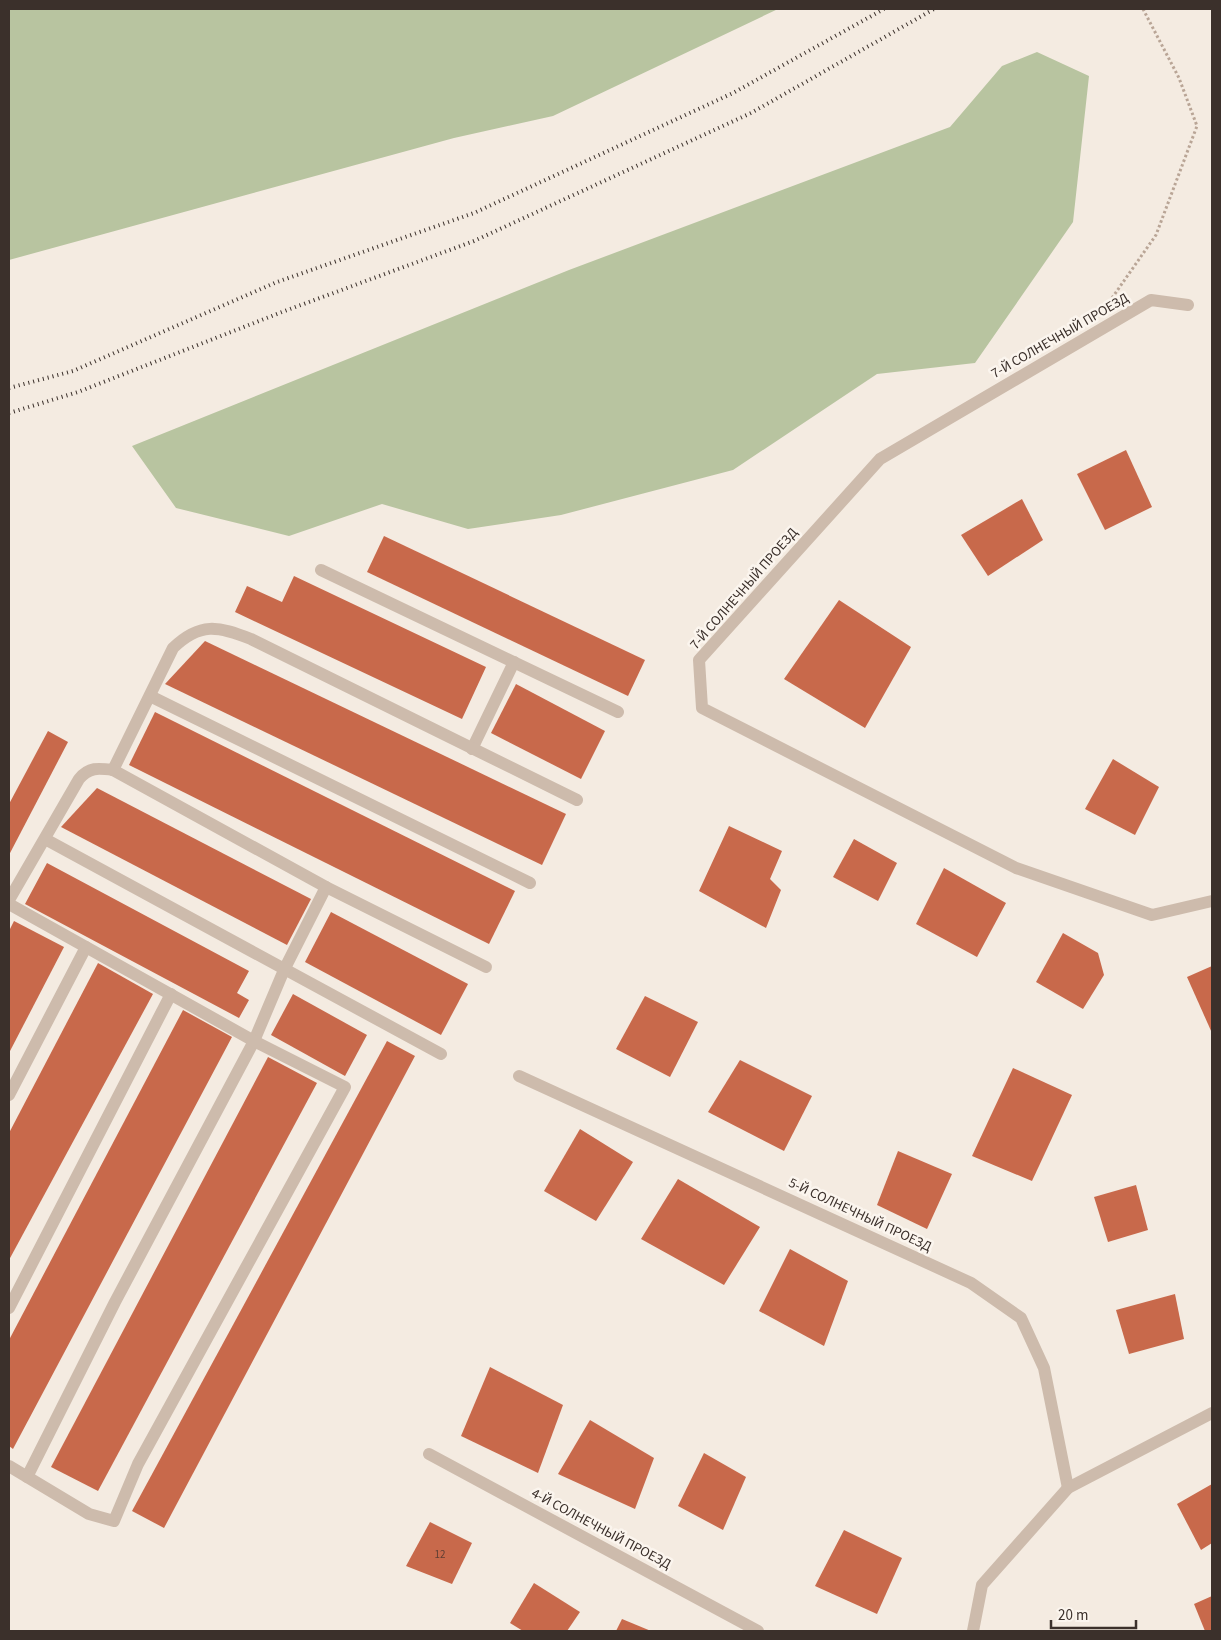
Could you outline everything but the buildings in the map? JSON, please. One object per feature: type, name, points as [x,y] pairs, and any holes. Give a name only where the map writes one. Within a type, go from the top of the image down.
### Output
[{"type":"street","name":"7-Й СОЛНЕЧНЫЙ ПРОЕЗД","points":[[1188,305],[1151,300],[880,459],[699,660],[702,708],[1016,868],[1152,915],[1212,900]]},
{"type":"street","points":[[321,570],[618,712]]},
{"type":"street","points":[[113,770],[173,648],[189,634],[215,628],[251,639],[577,800]]},
{"type":"street","points":[[472,749],[514,662]]},
{"type":"street","points":[[150,696],[530,883]]},
{"type":"street","points":[[9,900],[85,772],[93,769],[113,770],[326,887],[486,967]]},
{"type":"street","points":[[46,839],[441,1054]]},
{"type":"street","points":[[26,1477],[115,1302],[254,1041],[284,970],[326,887]]},
{"type":"street","points":[[9,904],[254,1041],[345,1087],[138,1464],[114,1521],[89,1514],[9,1466]]},
{"type":"street","points":[[9,1095],[86,946]]},
{"type":"street","points":[[9,1308],[172,994]]},
{"type":"street","name":"5-Й СОЛНЕЧНЫЙ ПРОЕЗД","points":[[519,1076],[971,1283],[1021,1318],[1044,1368],[1068,1488]]},
{"type":"street","points":[[973,1631],[982,1585],[1068,1488],[1212,1413]]},
{"type":"street","name":"4-Й СОЛНЕЧНЫЙ ПРОЕЗД","points":[[429,1454],[758,1631]]},
{"type":"path","points":[[1108,304],[1156,235],[1197,126],[1179,78],[1143,9]]},
{"type":"green space","points":[[9,9],[778,9],[553,116],[454,138],[9,260]]},
{"type":"green space","points":[[1037,52],[1089,76],[1073,222],[975,363],[877,374],[733,470],[561,515],[468,529],[382,504],[289,536],[176,508],[132,446],[569,270],[950,127],[1002,66]]},
{"type":"railway","points":[[9,388],[73,371],[277,282],[474,213],[733,93],[884,9]]},
{"type":"railway","points":[[9,413],[78,392],[282,312],[474,241],[751,113],[934,9]]}]
